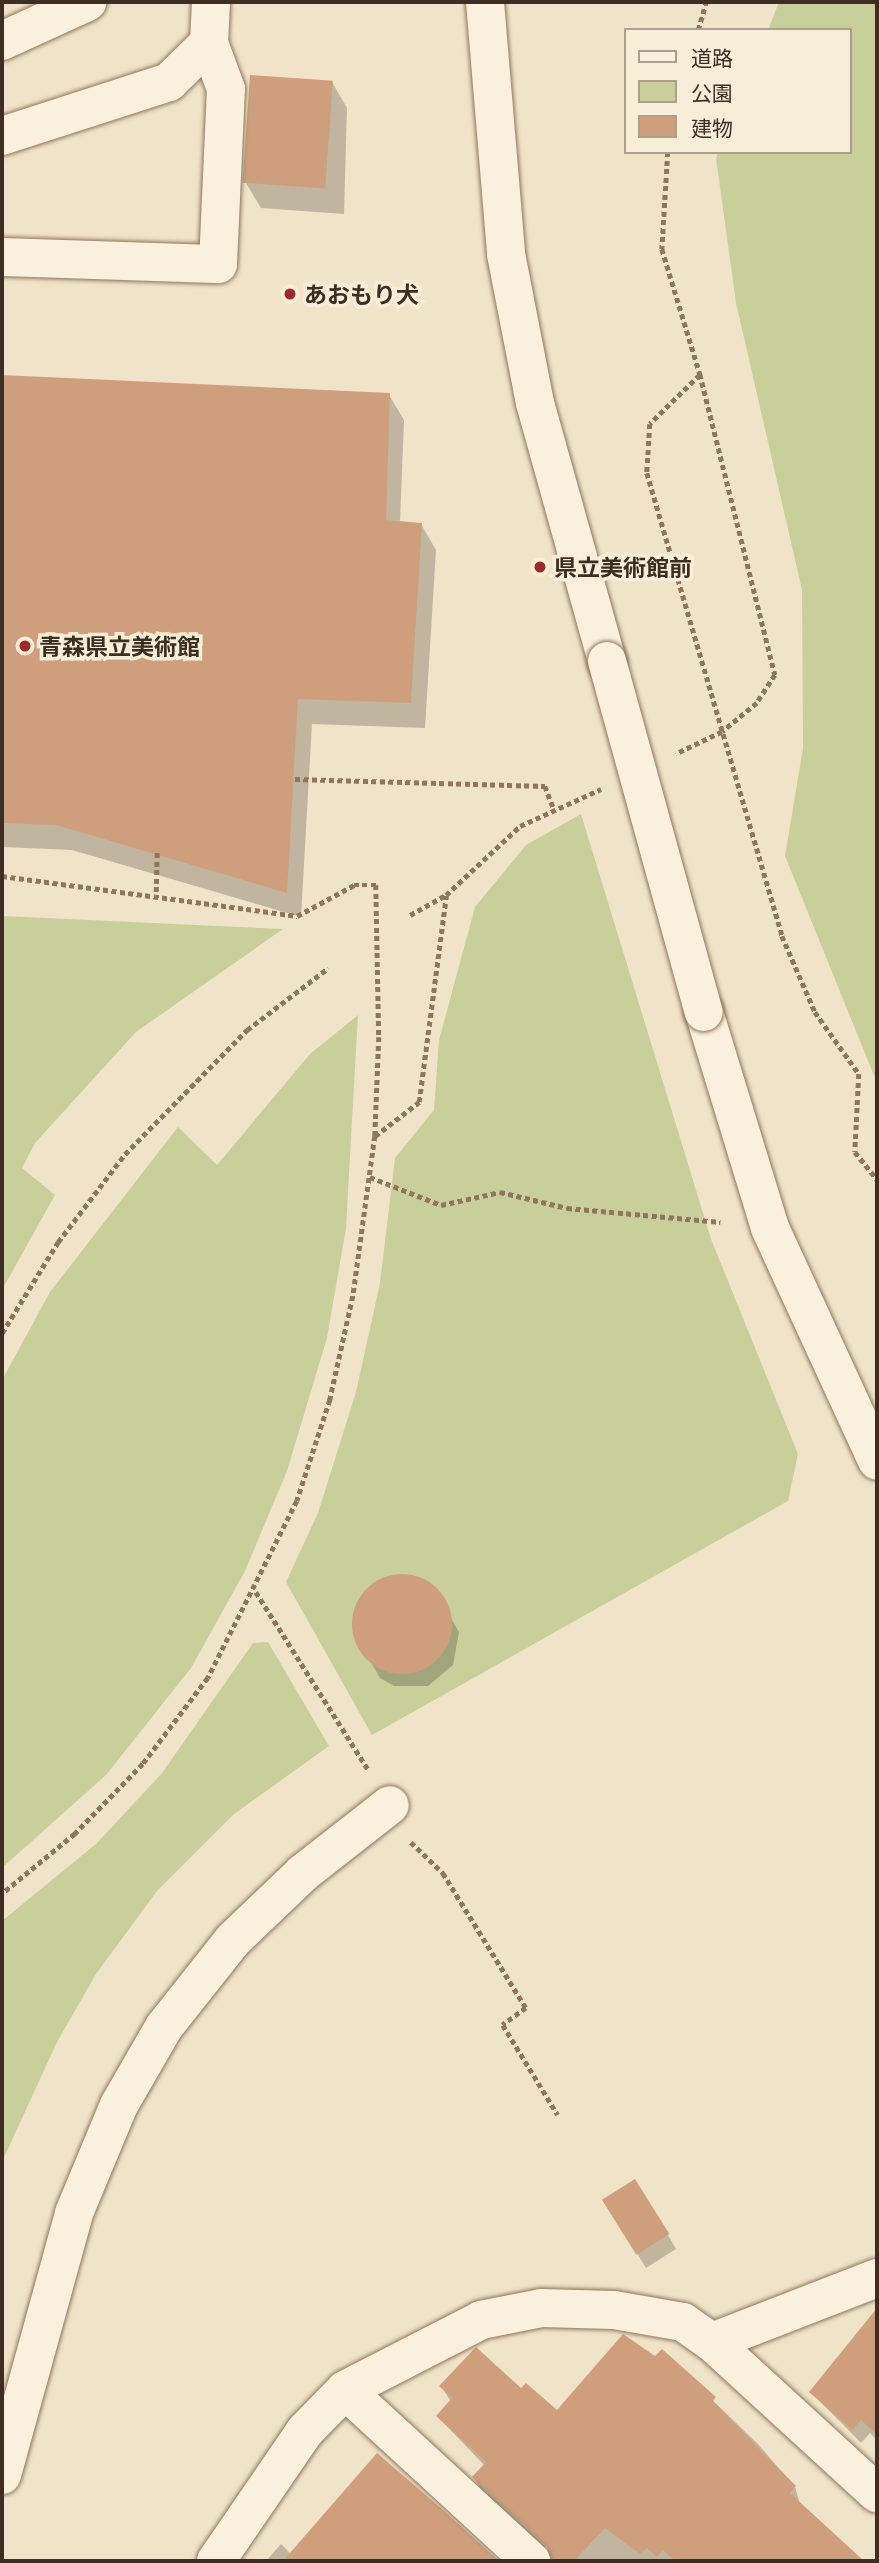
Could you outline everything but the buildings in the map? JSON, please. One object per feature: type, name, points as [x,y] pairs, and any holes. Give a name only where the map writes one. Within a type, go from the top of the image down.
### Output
[{"type":"street","points":[[2,40],[87,2]]},
{"type":"street","points":[[2,257],[218,264],[226,89],[209,43],[211,2]]},
{"type":"street","points":[[478,2],[485,2],[506,254],[535,403],[704,1013],[770,1228],[877,1461]]},
{"type":"street","points":[[2,136],[169,82],[209,43]]},
{"type":"street","points":[[2,2475],[74,2213],[132,2083],[164,2026],[233,1940],[303,1873],[390,1805]]},
{"type":"street","points":[[712,2342],[877,2278]]},
{"type":"street","points":[[216,2561],[304,2431],[345,2390],[481,2320],[541,2308],[614,2310],[683,2322],[712,2342],[877,2493]]},
{"type":"street","points":[[345,2390],[531,2561]]},
{"type":"path","points":[[699,28],[706,2]]},
{"type":"path","points":[[662,760],[722,732],[757,703],[775,675],[700,374],[662,249],[667,154]]},
{"type":"path","points":[[700,374],[650,424],[647,473],[782,936],[815,1012],[859,1074],[855,1152],[877,1179]]},
{"type":"path","points":[[295,779],[545,786],[554,810]]},
{"type":"path","points":[[410,915],[446,895],[520,826],[614,782]]},
{"type":"path","points":[[156,892],[157,851]]},
{"type":"path","points":[[2,876],[156,892],[297,916],[354,885],[376,885],[374,1136],[370,1177],[330,1400],[297,1501],[256,1591],[208,1678],[143,1764],[75,1834],[2,1894]]},
{"type":"path","points":[[374,1136],[419,1102],[446,895]]},
{"type":"path","points":[[2,1333],[58,1242],[125,1154],[247,1030],[328,968]]},
{"type":"path","points":[[370,1177],[441,1205],[500,1192],[567,1208],[720,1222]]},
{"type":"path","points":[[256,1591],[415,1849],[443,1872],[526,2008],[503,2025],[558,2115]]},
{"type":"green space","points":[[779,2],[877,2],[877,1083],[785,856],[803,748],[802,590],[736,303],[716,158],[717,154],[851,154],[851,28],[769,28]]},
{"type":"green space","points":[[581,814],[711,1239],[798,1454],[788,1501],[372,1735],[286,1582],[318,1513],[356,1392],[380,1283],[395,1158],[434,1110],[439,1040],[475,907],[526,845]]},
{"type":"green space","points":[[2,916],[283,929],[136,1032],[35,1143],[22,1168],[55,1195],[2,1290]]},
{"type":"green space","points":[[358,1015],[346,1228],[327,1338],[287,1471],[245,1571],[191,1668],[106,1775],[2,1868],[2,1380],[50,1292],[178,1127],[217,1165],[310,1054]]},
{"type":"green space","points":[[268,1642],[329,1746],[234,1814],[157,1891],[96,1974],[57,2042],[2,2162],[2,1921],[97,1843],[162,1773],[253,1643]]},
{"type":"place","name":"あおもり犬","points":[[290,294]]},
{"type":"place","name":"県立美術館前","points":[[540,567]]},
{"type":"place","name":"青森県立美術館","points":[[25,646]]}]
